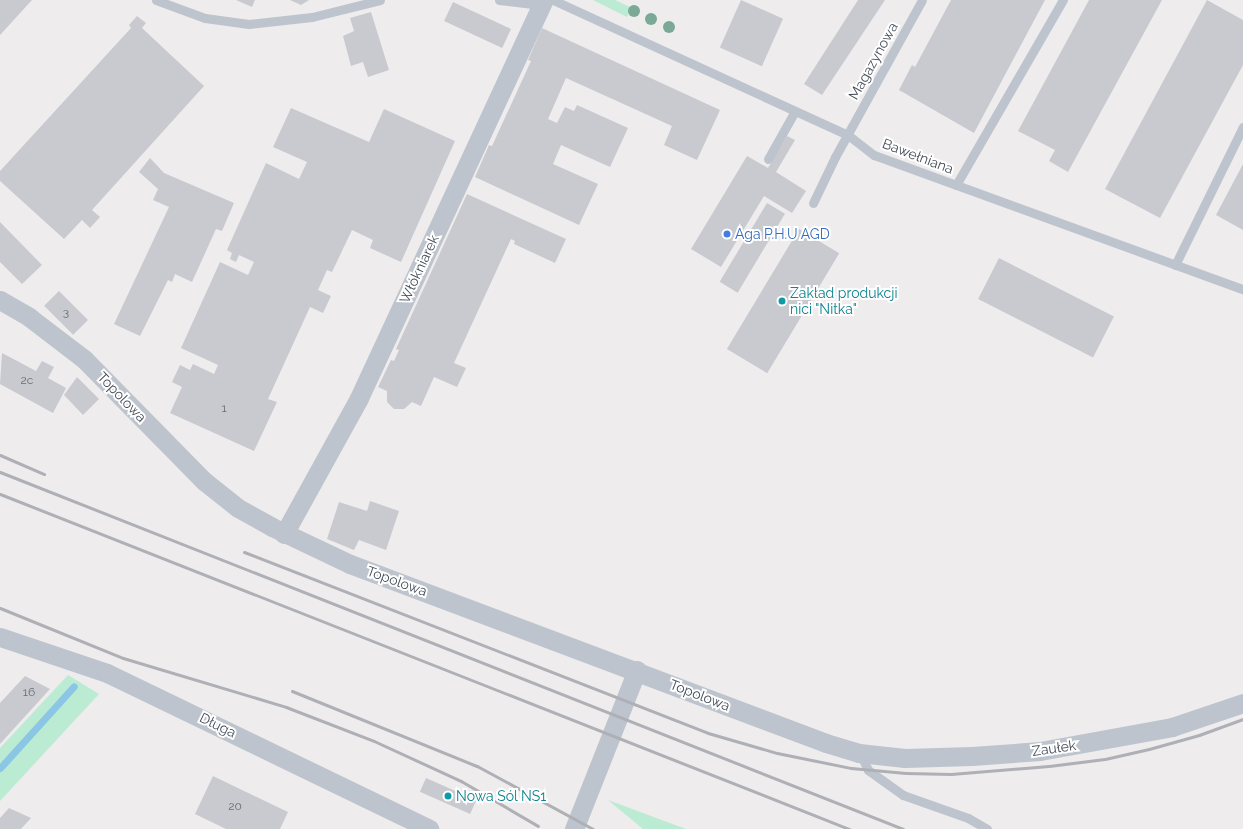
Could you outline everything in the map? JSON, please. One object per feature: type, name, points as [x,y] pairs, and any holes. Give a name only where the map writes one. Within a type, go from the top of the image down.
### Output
[{"type":"street","name":"Włókniarek","points":[[284,534],[359,398],[546,2]]},
{"type":"street","name":"Topolowa","points":[[0,300],[42,326],[84,359],[204,481],[238,508],[284,534],[350,564],[637,670],[826,743],[859,753]]},
{"type":"street","name":"Długa","points":[[0,637],[107,673],[429,829]]},
{"type":"street","points":[[574,829],[637,670]]},
{"type":"street","name":"Zaułek","points":[[859,753],[905,758],[972,756],[1040,751],[1172,727],[1243,703]]},
{"type":"lane","points":[[156,0],[205,18],[249,24],[312,17],[380,0]]},
{"type":"lane","name":"Bawełniana","points":[[499,0],[546,2],[848,135],[874,155],[1175,265],[1243,288]]},
{"type":"lane","name":"Magazynowa","points":[[813,203],[848,135],[922,0]]},
{"type":"lane","points":[[956,185],[1063,0]]},
{"type":"lane","points":[[768,159],[795,111]]},
{"type":"lane","points":[[1175,265],[1243,127]]},
{"type":"lane","points":[[859,753],[868,770],[903,795],[968,818],[988,829]]},
{"type":"green space","points":[[593,0],[615,0],[632,8],[627,17]]},
{"type":"green space","points":[[68,675],[99,694],[0,801],[0,748]]},
{"type":"green space","points":[[608,800],[686,829],[643,829]]},
{"type":"building","points":[[0,0],[32,0],[0,35]]},
{"type":"building","points":[[236,0],[255,0],[252,7]]},
{"type":"building","points":[[290,0],[309,0],[301,5]]},
{"type":"building","points":[[741,0],[783,19],[762,66],[720,48]]},
{"type":"building","points":[[858,0],[885,0],[822,95],[804,84]]},
{"type":"building","points":[[951,0],[1045,0],[974,133],[899,90],[912,65],[915,67]]},
{"type":"building","points":[[1089,0],[1162,0],[1068,172],[1049,161],[1055,150],[1018,131]]},
{"type":"building","points":[[1207,0],[1243,20],[1243,65],[1160,218],[1105,189]]},
{"type":"building","points":[[453,2],[511,29],[502,48],[444,21]]},
{"type":"building","points":[[371,12],[389,70],[368,77],[363,62],[351,66],[343,36],[354,31],[350,18]]},
{"type":"building","points":[[137,16],[146,23],[142,28],[204,86],[92,210],[100,217],[90,228],[82,220],[64,239],[0,181],[0,171],[131,28],[129,25]]},
{"type":"building","points":[[542,28],[720,110],[697,160],[664,145],[672,126],[566,78],[548,119],[557,123],[565,107],[574,111],[577,105],[628,128],[610,167],[561,145],[553,164],[598,184],[579,225],[475,177],[489,145],[492,146],[531,61],[528,60]]},
{"type":"building","points":[[291,108],[369,142],[384,109],[455,141],[401,262],[370,248],[373,240],[352,230],[332,272],[327,270],[318,290],[331,296],[323,313],[310,307],[268,399],[277,402],[254,451],[170,413],[182,387],[172,382],[180,365],[190,370],[193,364],[214,374],[218,365],[181,348],[220,262],[248,275],[254,262],[239,255],[236,262],[230,259],[232,253],[227,250],[266,163],[299,179],[307,162],[273,147]]},
{"type":"building","name":"Aga P.H.U AGD","points":[[787,136],[795,140],[776,172],[806,191],[792,213],[764,196],[721,267],[691,249],[747,156],[768,168]]},
{"type":"building","points":[[150,158],[164,173],[234,203],[222,231],[216,229],[192,282],[175,274],[172,282],[168,280],[140,336],[114,324],[169,207],[153,200],[158,189],[139,172]]},
{"type":"building","points":[[1243,164],[1243,230],[1216,215]]},
{"type":"building","points":[[467,194],[566,239],[555,263],[514,244],[515,241],[511,239],[454,363],[466,368],[457,387],[434,377],[421,406],[412,402],[404,409],[394,409],[387,402],[387,391],[378,387],[391,360],[394,361],[399,350],[396,349]]},
{"type":"building","points":[[767,203],[785,214],[738,293],[720,282]]},
{"type":"building","points":[[0,222],[42,265],[22,284],[0,262]]},
{"type":"building","name":"Zakład produkcji nici \"Nitka\"","points":[[799,229],[839,253],[767,373],[727,349]]},
{"type":"building","points":[[999,258],[1114,317],[1093,358],[978,299]]},
{"type":"building","points":[[59,291],[88,320],[73,335],[44,306]]},
{"type":"building","points":[[2,353],[36,371],[42,361],[54,367],[48,378],[66,388],[53,413],[0,384]]},
{"type":"building","points":[[77,377],[99,399],[83,415],[64,395]]},
{"type":"building","points":[[370,501],[399,511],[386,550],[359,540],[354,550],[327,539],[339,502],[367,511]]},
{"type":"building","points":[[25,676],[50,689],[0,744],[0,703]]},
{"type":"building","points":[[213,776],[288,812],[280,829],[226,829],[195,814]]},
{"type":"building","name":"Nowa Sól NS1","points":[[426,778],[476,800],[470,814],[420,792]]},
{"type":"building","points":[[9,808],[31,818],[21,829],[0,829],[0,818]]},
{"type":"waterway","points":[[0,768],[74,686]]},
{"type":"railway","points":[[0,455],[44,474]]},
{"type":"railway","points":[[0,472],[903,829]]},
{"type":"railway","points":[[0,494],[849,829]]},
{"type":"railway","points":[[244,552],[708,733],[777,753],[851,768],[906,773],[951,774],[1049,766],[1105,759],[1149,749],[1199,735],[1243,719]]},
{"type":"railway","points":[[0,608],[123,658],[286,707],[374,741],[461,781],[538,826]]},
{"type":"railway","points":[[292,691],[477,766],[593,829]]},
{"type":"place","name":"Aga P.H.U AGD","points":[[727,234]]},
{"type":"place","name":"Zakład produkcji nici \"Nitka\"","points":[[782,301]]},
{"type":"place","name":"Nowa Sól NS1","points":[[448,796]]}]
